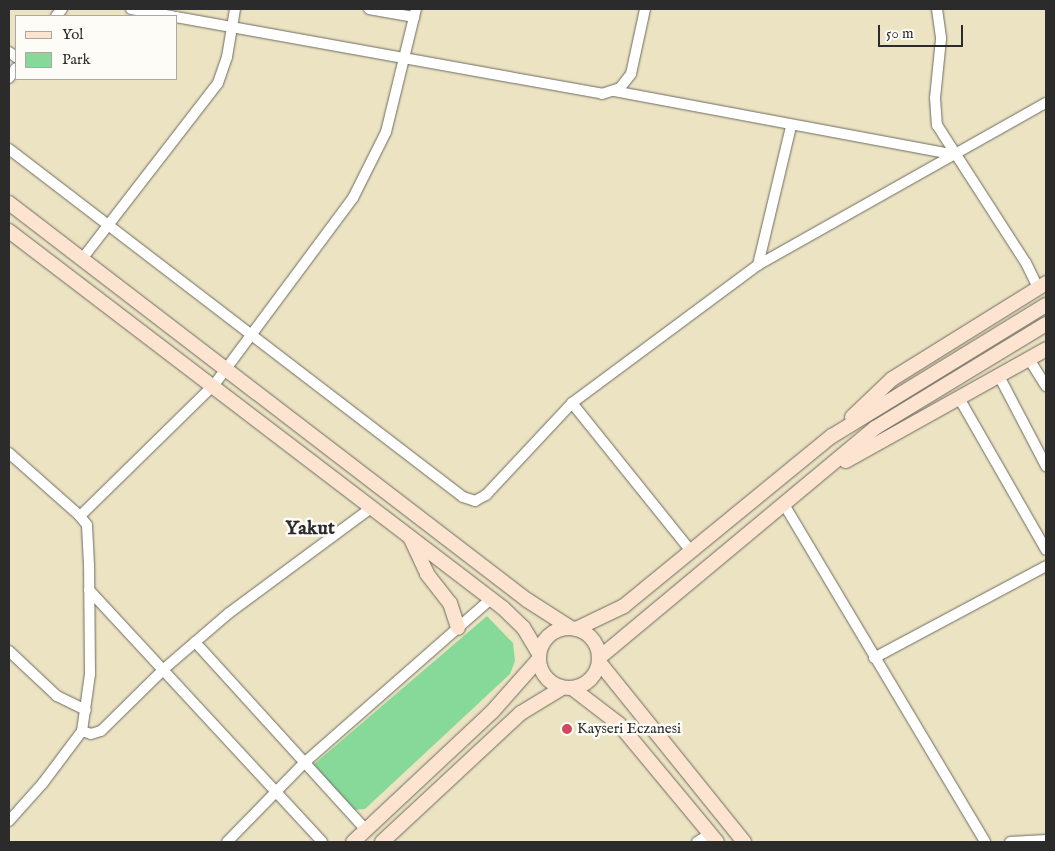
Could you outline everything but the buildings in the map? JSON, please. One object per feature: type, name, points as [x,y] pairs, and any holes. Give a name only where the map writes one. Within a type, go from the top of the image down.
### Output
[{"type":"street","points":[[131,9],[166,15]]},
{"type":"street","points":[[82,259],[218,83],[235,9]]},
{"type":"street","points":[[80,516],[214,385],[362,182],[386,132],[415,13],[369,9]]},
{"type":"street","points":[[614,91],[631,74],[645,9]]},
{"type":"street","points":[[353,842],[492,712],[539,657],[544,641],[550,634],[573,628],[624,606],[690,550],[832,436],[892,379],[1042,285],[937,125],[935,98],[941,39],[937,9]]},
{"type":"street","points":[[178,17],[405,60],[602,94],[614,91],[791,126],[956,155]]},
{"type":"street","points":[[9,149],[471,501],[486,495],[572,403],[758,265],[1046,103]]},
{"type":"street","points":[[758,265],[791,126]]},
{"type":"street","points":[[9,203],[527,600],[595,642],[599,660],[744,842]]},
{"type":"street","points":[[9,231],[214,385],[516,619],[539,657],[546,678],[567,688],[619,724],[713,838],[697,842]]},
{"type":"street","points":[[832,436],[1046,305]]},
{"type":"street","points":[[382,842],[521,713],[567,688],[589,680],[599,660],[785,506],[875,428],[1046,324]]},
{"type":"street","points":[[821,474],[1046,349]]},
{"type":"street","points":[[1029,359],[1046,386]]},
{"type":"street","points":[[999,376],[1046,466]]},
{"type":"street","points":[[959,398],[1046,550]]},
{"type":"street","points":[[572,403],[690,550]]},
{"type":"street","points":[[9,453],[80,516],[88,530],[90,674],[82,731],[43,783],[9,822]]},
{"type":"street","points":[[785,506],[985,842]]},
{"type":"street","points":[[82,731],[91,734],[101,731],[165,668],[229,613],[372,507]]},
{"type":"street","points":[[409,536],[427,574],[450,602],[458,628]]},
{"type":"street","points":[[874,658],[1046,566]]},
{"type":"street","points":[[89,590],[165,668],[322,842]]},
{"type":"street","points":[[227,842],[304,763],[491,599]]},
{"type":"street","points":[[196,642],[366,830]]},
{"type":"street","points":[[9,650],[57,696],[86,710]]},
{"type":"street","points":[[1010,842],[1046,840]]},
{"type":"green space","points":[[487,616],[513,643],[515,661],[510,674],[365,809],[353,810],[313,765]]},
{"type":"place","name":"Kayseri Eczanesi","points":[[567,729]]},
{"type":"district","name":"Yakut","points":[[310,528]]}]
